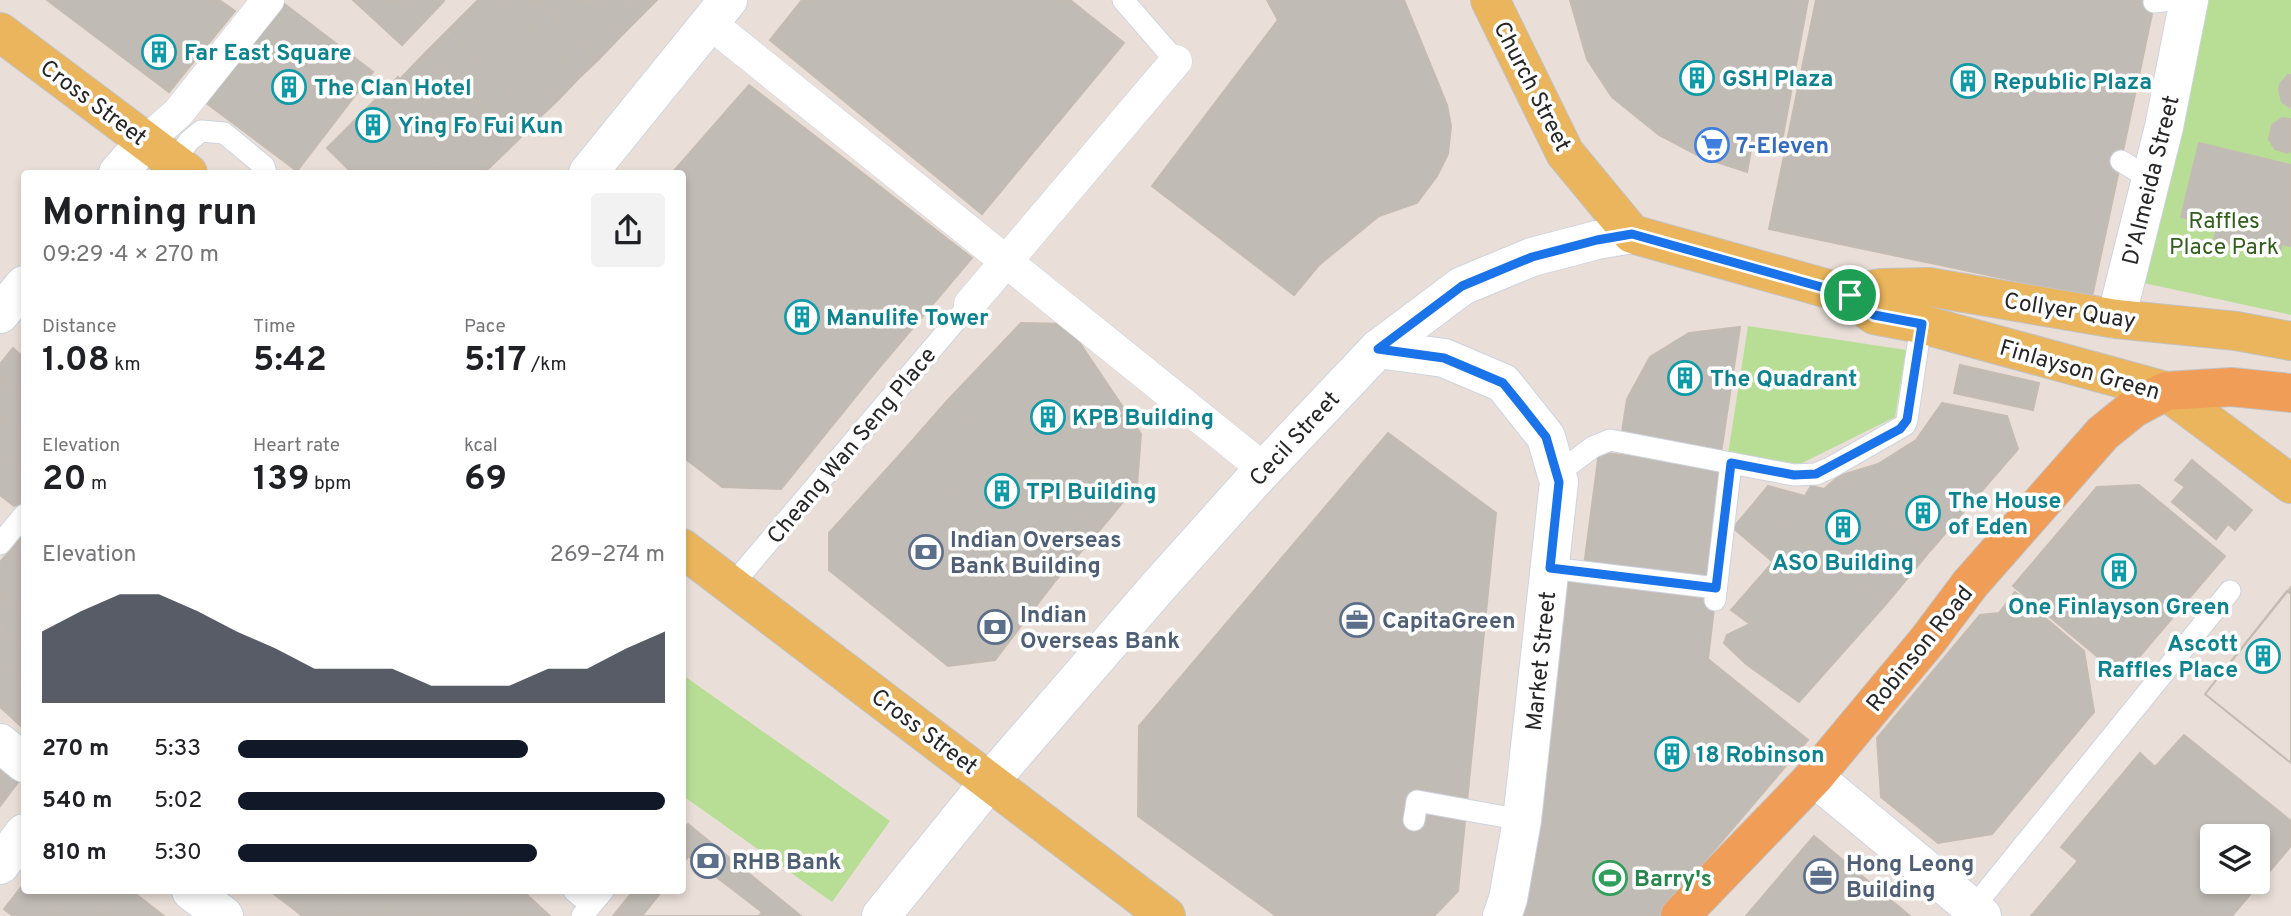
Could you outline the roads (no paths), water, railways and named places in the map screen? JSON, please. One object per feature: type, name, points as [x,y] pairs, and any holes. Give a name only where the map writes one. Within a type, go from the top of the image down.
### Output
[{"type":"highway","points":[[2166,391],[2231,387],[2291,393]]},
{"type":"highway","name":"Robinson Road","points":[[1680,916],[1814,777],[1928,640],[1970,584],[2103,433],[2134,408],[2166,391]]},
{"type":"main road","name":"Church Street","points":[[1490,0],[1565,153],[1632,234]]},
{"type":"main road","name":"Cross Street","points":[[0,32],[169,159]]},
{"type":"main road","name":"Cecil Street","points":[[1632,234],[1850,295]]},
{"type":"main road","name":"Collyer Quay","points":[[1850,295],[1880,288],[1929,287],[2116,319],[2236,331],[2291,341]]},
{"type":"main road","name":"Finlayson Green","points":[[1850,295],[1874,315],[1922,324],[2166,391],[2291,484]]},
{"type":"main road","name":"Cross Street","points":[[686,551],[1166,916]]},
{"type":"street","points":[[129,170],[169,159],[178,113],[268,0]]},
{"type":"street","name":"D'Almeida Street","points":[[2116,319],[2135,170],[2164,127],[2172,1]]},
{"type":"street","points":[[590,170],[719,12],[1006,261],[1264,469]]},
{"type":"street","points":[[970,304],[1176,61]]},
{"type":"street","name":"Cecil Street","points":[[881,916],[990,780],[1157,588],[1264,469],[1378,349],[1462,286],[1532,257],[1632,234]]},
{"type":"street","points":[[0,265],[17,299]]},
{"type":"street","name":"Market Street","points":[[1378,349],[1444,358],[1503,383],[1546,437],[1559,482],[1522,820],[1508,899],[1502,916]]},
{"type":"street","points":[[0,743],[21,760]]},
{"type":"street","points":[[1814,777],[1974,914]]},
{"type":"street","points":[[0,865],[21,837]]},
{"type":"street","points":[[195,894],[224,916]]},
{"type":"lane","points":[[1123,0],[1176,61]]},
{"type":"lane","points":[[169,159],[201,131],[224,133],[264,166],[265,170]]},
{"type":"lane","name":"Cheang Wan Seng Place","points":[[732,585],[970,304]]},
{"type":"lane","points":[[1557,474],[1593,447],[1610,440],[1794,475],[1816,474],[1900,429],[1907,420],[1922,324]]},
{"type":"lane","points":[[1550,568],[1715,594],[1731,463]]},
{"type":"lane","points":[[1974,914],[2230,591]]},
{"type":"lane","points":[[1414,820],[1417,801],[1522,820]]},
{"type":"place","name":"Far East Square","points":[[159,52]]},
{"type":"place","name":"GSH Plaza","points":[[1697,78]]},
{"type":"place","name":"Republic Plaza","points":[[1968,81]]},
{"type":"place","name":"The Clan Hotel","points":[[289,87]]},
{"type":"place","name":"Ying Fo Fui Kun","points":[[373,125]]},
{"type":"place","name":"7-Eleven","points":[[1712,145]]},
{"type":"place","name":"Manulife Tower","points":[[802,317]]},
{"type":"place","name":"The Quadrant","points":[[1685,378]]},
{"type":"place","name":"KPB Building","points":[[1048,417]]},
{"type":"place","name":"TPI Building","points":[[1002,491]]},
{"type":"place","name":"The House of Eden","points":[[1923,513]]},
{"type":"place","name":"ASO Building","points":[[1843,527]]},
{"type":"place","name":"Indian Overseas Bank Building","points":[[926,552]]},
{"type":"place","name":"One Finlayson Green","points":[[2119,571]]},
{"type":"place","name":"CapitaGreen","points":[[1357,620]]},
{"type":"place","name":"Indian Overseas Bank","points":[[995,627]]},
{"type":"place","name":"Ascott Raffles Place","points":[[2263,656]]},
{"type":"place","name":"18 Robinson","points":[[1672,754]]},
{"type":"place","name":"RHB Bank","points":[[708,861]]},
{"type":"place","name":"Hong Leong Building","points":[[1821,876]]},
{"type":"place","name":"Barry's","points":[[1610,878]]},
{"type":"park label","name":"Raffles Place Park","points":[[2224,233]]}]
